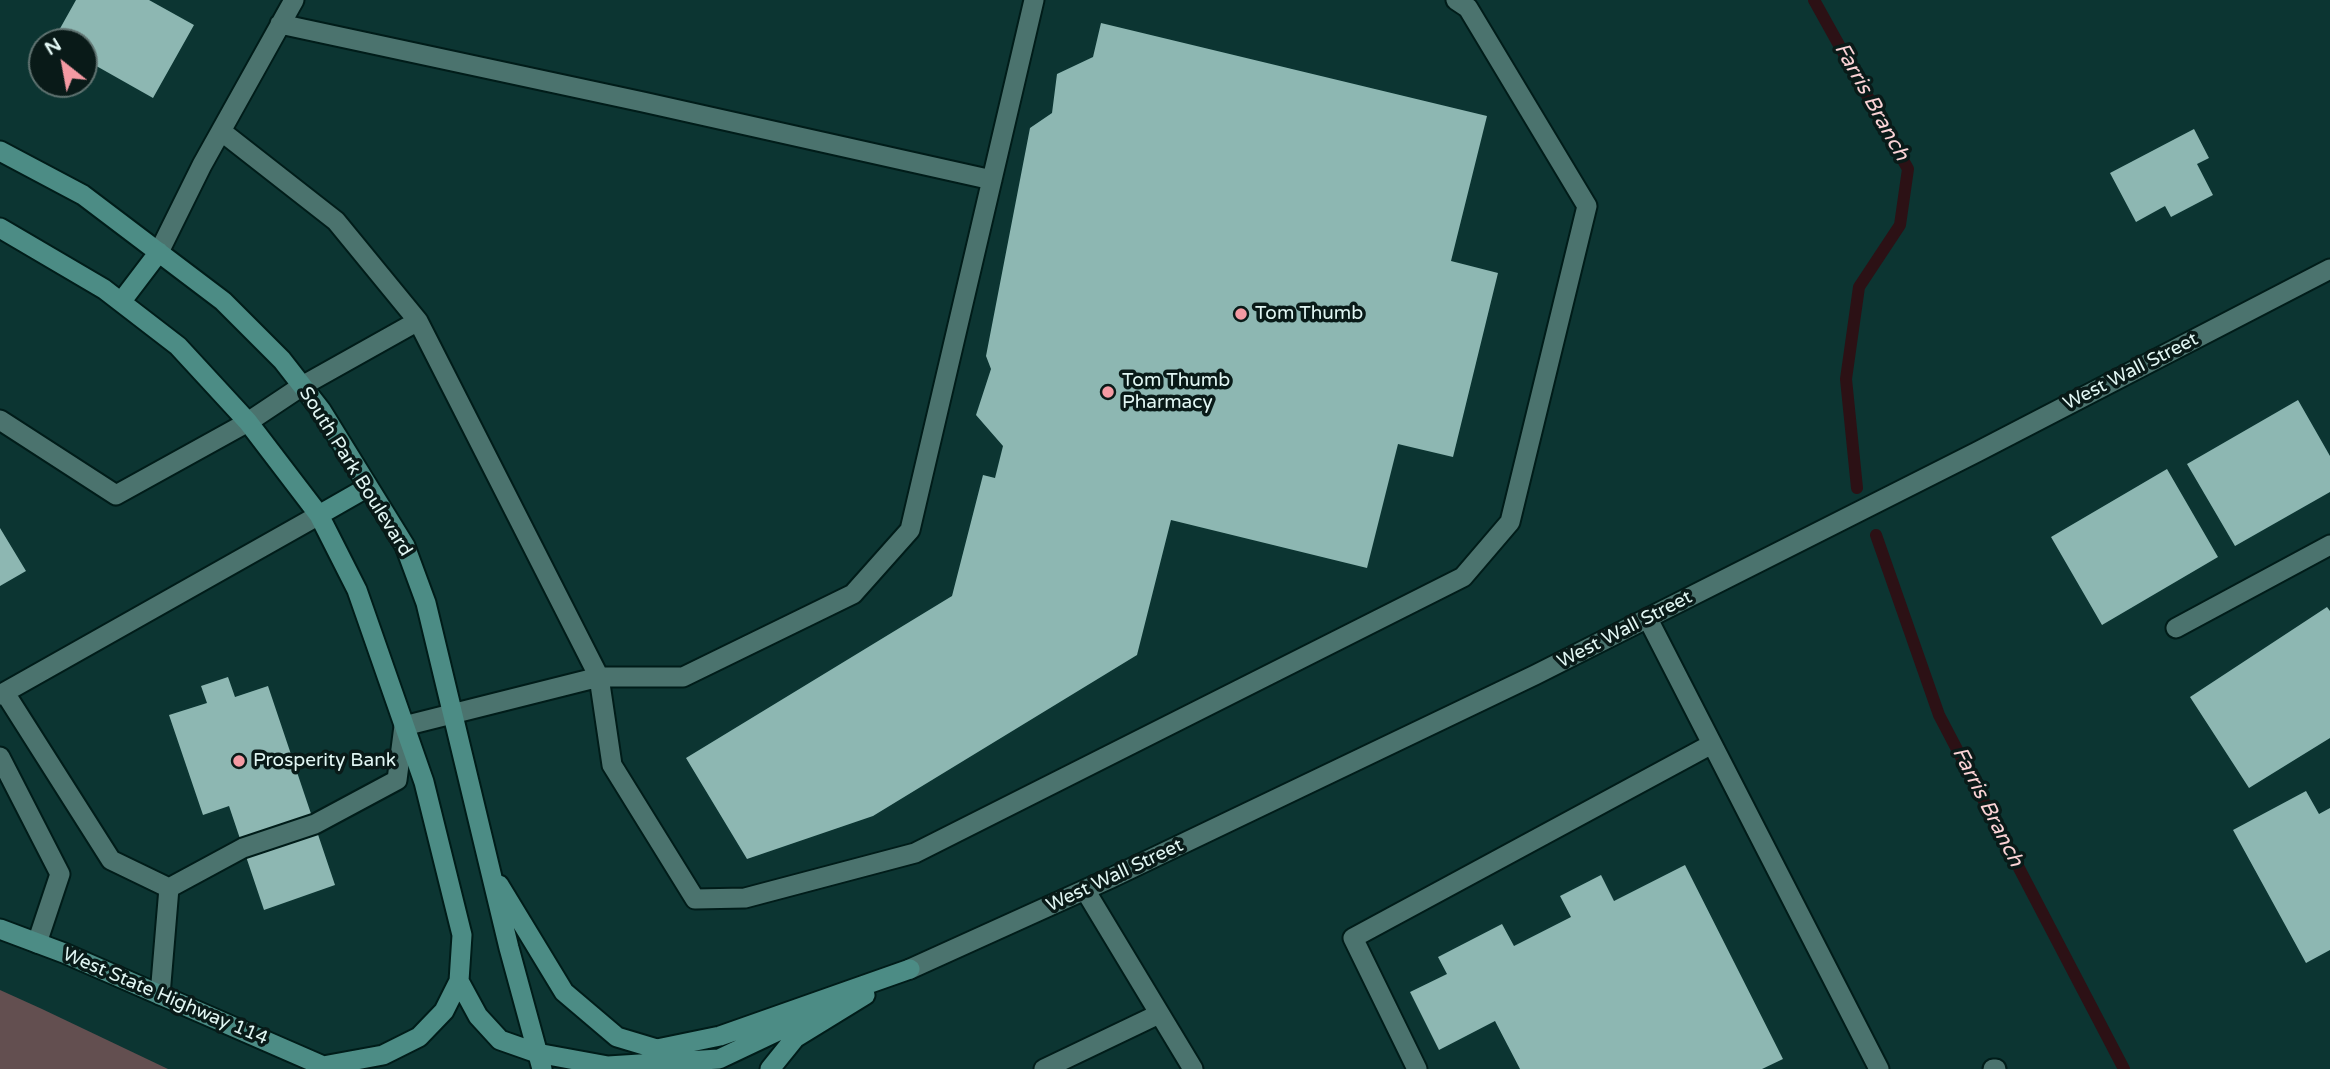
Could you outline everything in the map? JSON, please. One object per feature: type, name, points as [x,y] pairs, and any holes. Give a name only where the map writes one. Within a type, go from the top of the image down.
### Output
[{"type":"main road","name":"South Park Boulevard","points":[[0,151],[83,195],[223,301],[282,360],[321,410],[405,546],[426,603],[490,870],[540,1061]]},
{"type":"main road","points":[[0,228],[104,289],[178,346],[248,422],[319,515],[357,590],[424,782],[462,935],[459,981],[444,1011],[419,1037],[383,1055],[326,1068]]},
{"type":"main road","points":[[121,302],[159,252]]},
{"type":"main road","points":[[319,515],[369,486]]},
{"type":"main road","points":[[490,870],[564,992],[617,1037],[657,1049],[720,1036],[910,969]]},
{"type":"main road","name":"West State Highway 114","points":[[0,929],[326,1068]]},
{"type":"main road","points":[[459,981],[478,1016],[500,1040],[540,1061],[608,1066],[719,1059],[910,969]]},
{"type":"main road","points":[[770,1069],[796,1038],[828,1016],[910,969]]},
{"type":"street","points":[[159,252],[220,131],[294,0]]},
{"type":"street","points":[[169,888],[243,848],[315,824],[397,780],[404,726],[599,677],[683,677],[853,594],[910,530],[1034,0]]},
{"type":"street","points":[[220,131],[336,222],[418,321],[599,677],[612,765],[695,899],[745,898],[915,853],[1463,577],[1510,522],[1587,206],[1468,8],[1456,0]]},
{"type":"street","points":[[280,24],[992,180]]},
{"type":"street","name":"West Wall Street","points":[[910,969],[1085,890],[1648,619],[2330,269]]},
{"type":"street","points":[[0,420],[116,495],[248,422],[302,386],[418,321]]},
{"type":"street","points":[[169,888],[111,860],[3,694],[319,515]]},
{"type":"street","points":[[2176,628],[2330,545]]},
{"type":"street","points":[[1648,619],[1879,1069]]},
{"type":"street","points":[[1417,1069],[1353,938],[1712,744]]},
{"type":"street","points":[[0,757],[60,874],[37,943]]},
{"type":"street","points":[[160,995],[169,888]]},
{"type":"street","points":[[1085,890],[1193,1069]]},
{"type":"street","points":[[1044,1069],[1160,1014]]},
{"type":"shaded area","points":[[0,990],[42,1009],[168,1069],[0,1069]]},
{"type":"building","points":[[76,0],[149,0],[194,25],[153,98],[98,67],[98,28],[60,28]]},
{"type":"building","name":"Tom Thumb","points":[[1101,23],[1487,116],[1451,261],[1498,273],[1453,457],[1398,444],[1367,568],[1171,520],[1137,655],[873,816],[747,859],[686,758],[952,596],[983,475],[995,478],[1003,446],[976,415],[991,369],[986,356],[1030,128],[1052,113],[1057,74],[1093,57]]},
{"type":"building","points":[[2194,129],[2209,158],[2197,164],[2213,195],[2171,217],[2165,206],[2136,222],[2110,173]]},
{"type":"building","points":[[2298,400],[2330,456],[2330,492],[2235,546],[2187,464]]},
{"type":"building","points":[[2167,469],[2218,557],[2102,625],[2051,537]]},
{"type":"building","points":[[0,528],[26,571],[0,586]]},
{"type":"building","points":[[2327,607],[2330,611],[2330,738],[2249,788],[2190,697]]},
{"type":"building","name":"Prosperity Bank","points":[[228,677],[235,697],[268,686],[335,885],[264,910],[229,806],[203,815],[169,715],[207,703],[201,686]]},
{"type":"building","points":[[2306,791],[2319,814],[2330,808],[2330,950],[2306,963],[2233,830]]},
{"type":"building","points":[[1685,865],[1783,1059],[1762,1069],[1520,1069],[1495,1021],[1439,1050],[1410,992],[1447,974],[1438,957],[1502,924],[1514,946],[1571,917],[1560,896],[1601,875],[1614,901]]},
{"type":"waterway","name":"Farris Branch","points":[[1814,0],[1908,169],[1900,225],[1859,287],[1846,379],[1857,488]]},
{"type":"waterway","name":"Farris Branch","points":[[1876,535],[1939,715],[2124,1069]]},
{"type":"place","name":"Tom Thumb","points":[[1241,314]]},
{"type":"place","name":"Tom Thumb Pharmacy","points":[[1108,392]]},
{"type":"place","name":"Prosperity Bank","points":[[239,761]]}]
